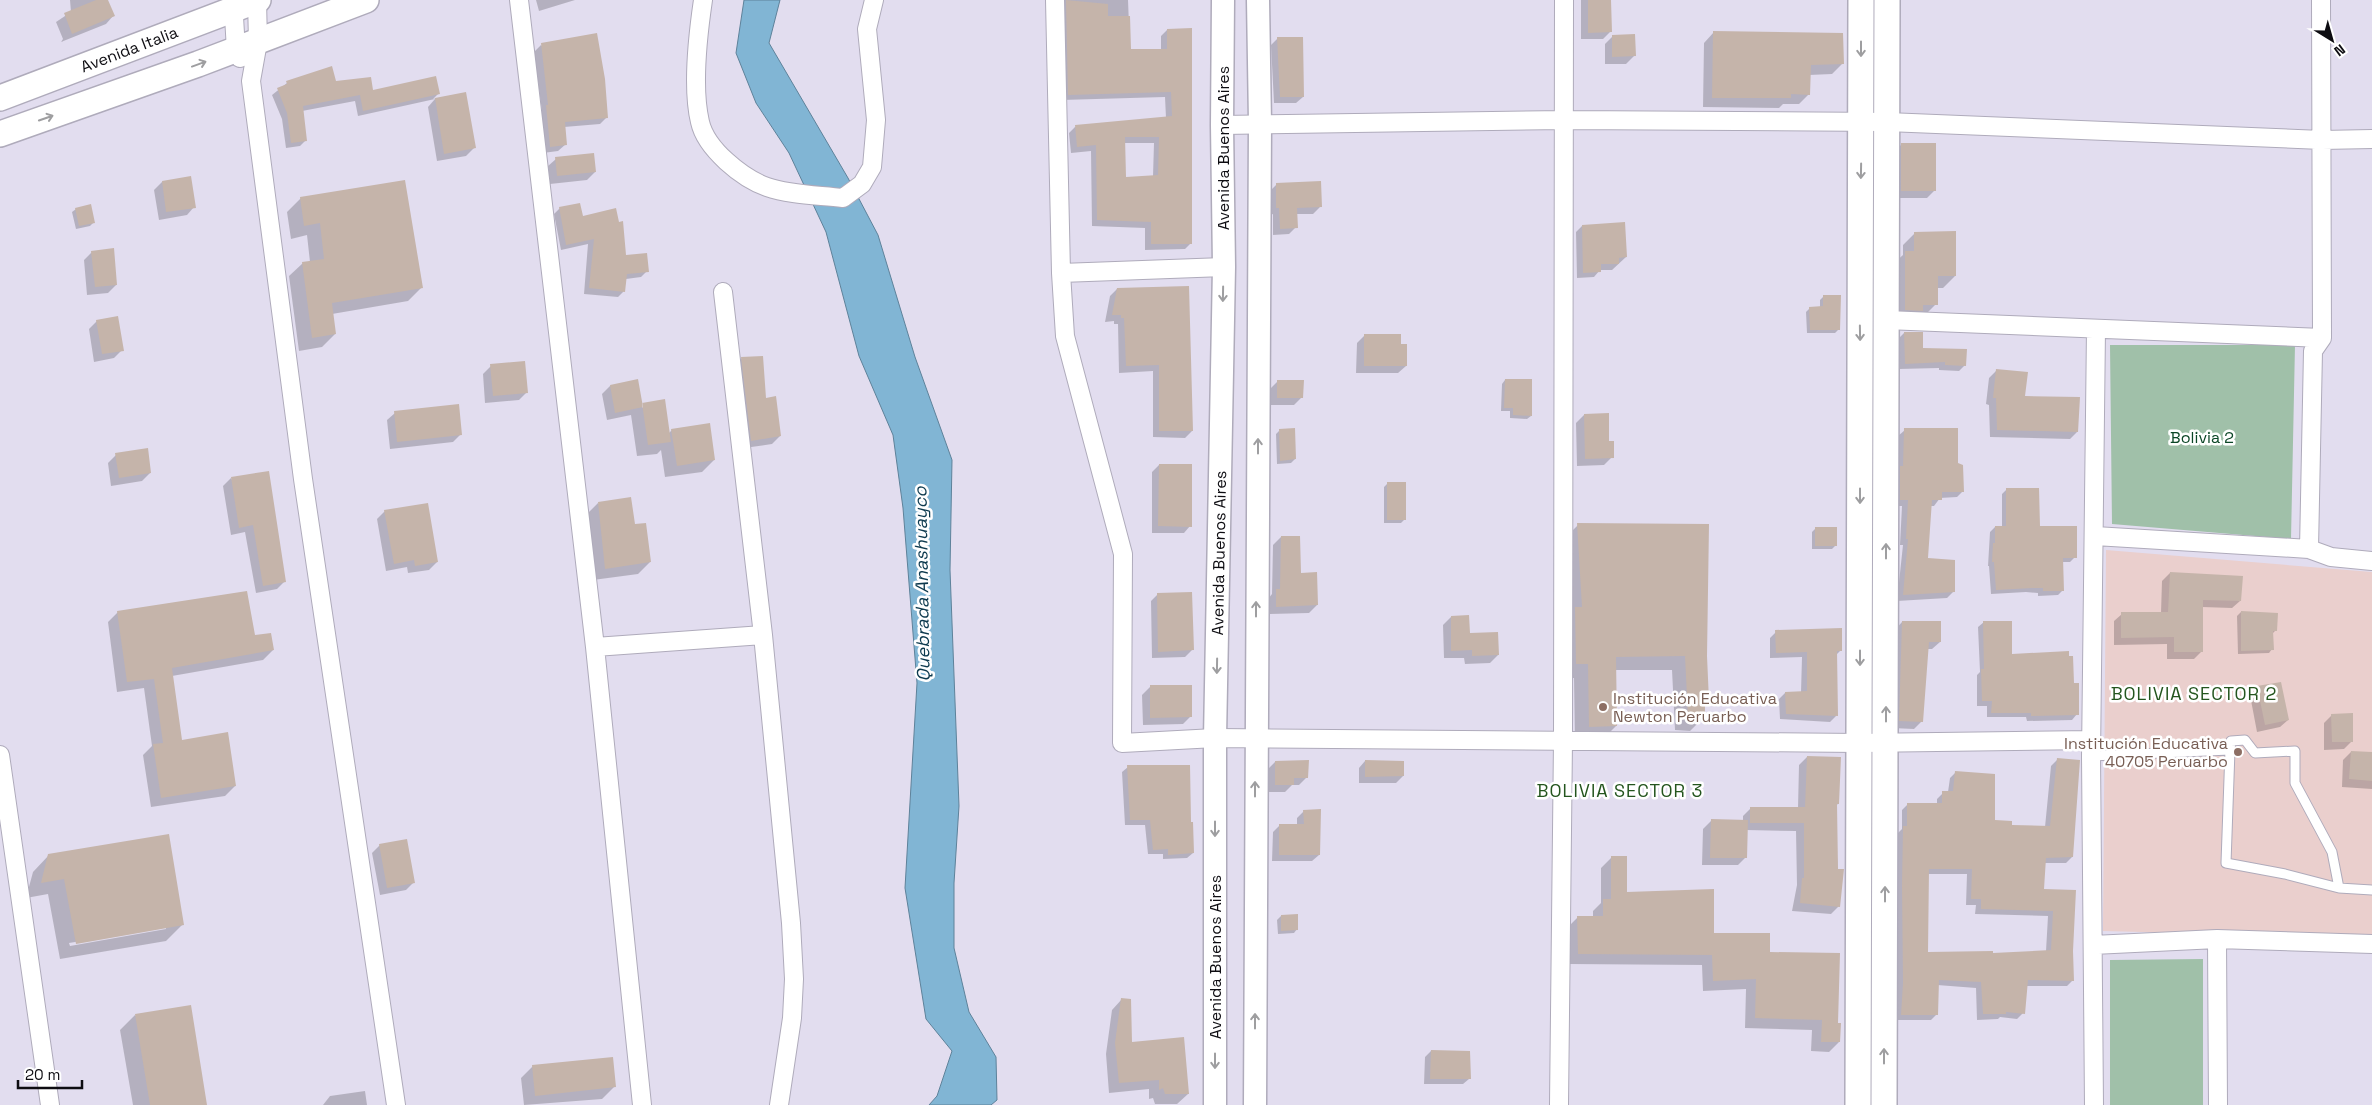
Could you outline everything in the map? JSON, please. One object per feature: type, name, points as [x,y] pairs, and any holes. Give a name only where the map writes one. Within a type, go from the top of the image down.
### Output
[{"type":"main road","name":"Avenida Italia","points":[[0,98],[233,4],[258,0]]},
{"type":"main road","points":[[0,134],[247,46],[366,0]]},
{"type":"main road","points":[[1858,1105],[1861,0]]},
{"type":"main road","points":[[1884,1105],[1887,0]]},
{"type":"street","points":[[247,46],[258,0]]},
{"type":"street","points":[[520,0],[595,647],[642,1105]]},
{"type":"street","points":[[703,0],[696,80],[700,123],[712,146],[732,168],[767,187],[843,198],[862,184],[872,167],[876,120],[867,29],[874,0]]},
{"type":"street","points":[[1055,0],[1061,274],[1065,336],[1122,554],[1122,743],[1256,738],[1886,743],[2091,748]]},
{"type":"street","name":"Avenida Buenos Aires","points":[[1215,1105],[1216,738],[1224,267],[1223,0]]},
{"type":"street","points":[[1255,1105],[1260,123],[1258,0]]},
{"type":"street","points":[[1559,1105],[1566,120],[1564,0]]},
{"type":"street","points":[[2309,549],[2313,350],[2322,338],[2321,0]]},
{"type":"street","points":[[233,4],[247,46],[303,479],[396,1105]]},
{"type":"street","points":[[1222,125],[1566,120],[1887,122],[2322,140],[2372,140]]},
{"type":"street","points":[[1061,274],[1224,267]]},
{"type":"street","points":[[723,292],[763,635],[792,922],[794,979],[788,1051],[779,1105]]},
{"type":"street","points":[[1886,320],[2322,338]]},
{"type":"street","points":[[2094,1105],[2091,748],[2096,329]]},
{"type":"street","points":[[2095,536],[2309,549],[2331,557],[2372,561]]},
{"type":"street","points":[[595,647],[763,635]]},
{"type":"street","points":[[0,755],[50,1105]]},
{"type":"street","points":[[2092,945],[2217,940],[2372,944]]},
{"type":"street","points":[[2217,940],[2218,1105]]},
{"type":"lane","points":[[2339,888],[2332,852],[2295,782],[2295,751],[2254,752],[2245,740],[2231,741],[2226,863],[2285,874],[2339,888],[2372,890]]},
{"type":"lane","points":[[2091,748],[2230,750]]},
{"type":"shaded area","name":"Institución Educativa 40705 Peruarbo","points":[[2106,550],[2372,572],[2372,938],[2103,931]]},
{"type":"green space","name":"Bolivia 2","points":[[2110,345],[2295,345],[2291,539],[2112,524]]},
{"type":"green space","points":[[2203,959],[2203,1105],[2110,1105],[2110,960]]},
{"type":"water","name":"Quebrada Anashuayco","points":[[744,0],[780,0],[769,43],[848,178],[878,235],[915,357],[952,460],[950,570],[959,806],[954,883],[954,948],[969,1012],[996,1057],[997,1100],[991,1105],[929,1105],[937,1096],[952,1051],[926,1019],[905,888],[917,683],[903,508],[893,435],[859,356],[826,232],[789,153],[756,103],[736,53]]},
{"type":"building","points":[[96,0],[108,0],[115,16],[72,34],[64,13]]},
{"type":"building","points":[[1066,0],[1108,4],[1108,16],[1130,16],[1131,49],[1167,49],[1167,29],[1192,28],[1192,244],[1151,244],[1151,222],[1097,220],[1096,145],[1077,147],[1075,125],[1172,116],[1171,92],[1068,95]],"holes":[[[1125,137],[1159,137],[1158,175],[1126,177]]]},
{"type":"building","points":[[1588,0],[1611,0],[1612,32],[1588,33]]},
{"type":"building","points":[[1713,31],[1843,33],[1844,64],[1811,65],[1810,95],[1791,94],[1791,98],[1712,98]]},
{"type":"building","points":[[597,33],[605,79],[608,118],[565,122],[567,145],[550,147],[546,105],[548,105],[541,43]]},
{"type":"building","points":[[1635,34],[1636,56],[1612,57],[1612,35]]},
{"type":"building","points":[[1277,37],[1303,37],[1304,97],[1280,97]]},
{"type":"building","points":[[332,66],[336,81],[371,77],[373,90],[436,76],[440,94],[363,111],[360,95],[303,106],[307,141],[291,143],[287,113],[277,88],[287,84],[286,81]]},
{"type":"building","points":[[466,92],[476,148],[444,154],[435,98]]},
{"type":"building","points":[[1901,143],[1936,143],[1936,191],[1901,191]]},
{"type":"building","points":[[594,153],[596,172],[557,176],[555,157]]},
{"type":"building","points":[[191,176],[196,208],[166,212],[162,181]]},
{"type":"building","points":[[405,180],[423,288],[332,303],[336,334],[312,338],[302,262],[324,259],[320,223],[304,226],[300,197]]},
{"type":"building","points":[[1321,181],[1322,207],[1297,208],[1298,228],[1280,229],[1279,208],[1276,208],[1276,183]]},
{"type":"building","points":[[580,203],[583,216],[616,208],[619,222],[623,221],[626,255],[647,253],[649,272],[627,274],[625,292],[589,288],[594,239],[566,245],[559,207]]},
{"type":"building","points":[[91,204],[95,223],[79,226],[75,208]]},
{"type":"building","points":[[1625,222],[1627,257],[1619,258],[1619,264],[1601,264],[1601,272],[1583,273],[1582,225]]},
{"type":"building","points":[[1956,231],[1956,276],[1938,276],[1938,305],[1923,305],[1923,311],[1905,310],[1905,251],[1914,251],[1914,232]]},
{"type":"building","points":[[114,248],[117,285],[95,287],[91,251]]},
{"type":"building","points":[[1189,286],[1193,431],[1159,431],[1159,365],[1126,366],[1124,318],[1121,318],[1121,315],[1112,315],[1117,288]]},
{"type":"building","points":[[1823,295],[1841,295],[1840,330],[1810,330],[1809,307],[1823,306]]},
{"type":"building","points":[[118,316],[124,351],[102,354],[96,320]]},
{"type":"building","points":[[1904,332],[1923,332],[1923,348],[1967,349],[1966,366],[1945,365],[1945,362],[1905,364]]},
{"type":"building","points":[[1364,334],[1401,334],[1401,344],[1407,344],[1407,366],[1364,366]]},
{"type":"building","points":[[763,356],[766,398],[776,396],[781,436],[751,441],[741,357]]},
{"type":"building","points":[[525,361],[528,393],[493,396],[490,364]]},
{"type":"building","points":[[1996,369],[2028,372],[2025,396],[2080,397],[2078,432],[1997,430],[1996,398],[1993,398]]},
{"type":"building","points":[[638,379],[643,407],[615,413],[610,385]]},
{"type":"building","points":[[1505,379],[1532,379],[1532,416],[1513,415],[1513,408],[1504,408]]},
{"type":"building","points":[[1277,380],[1304,380],[1303,398],[1277,398]]},
{"type":"building","points":[[665,399],[671,442],[648,445],[642,403]]},
{"type":"building","points":[[459,404],[462,435],[397,442],[394,411]]},
{"type":"building","points":[[1609,413],[1609,441],[1614,441],[1614,458],[1585,459],[1584,414]]},
{"type":"building","points":[[710,423],[715,460],[677,466],[671,429]]},
{"type":"building","points":[[1295,428],[1296,459],[1280,461],[1279,429]]},
{"type":"building","points":[[1904,428],[1958,428],[1958,463],[1963,465],[1964,492],[1942,492],[1942,500],[1932,500],[1928,558],[1955,560],[1955,592],[1903,595],[1908,539],[1906,539],[1908,500],[1900,500],[1900,466],[1903,466]]},
{"type":"building","points":[[148,448],[151,473],[119,478],[115,453]]},
{"type":"building","points":[[1159,464],[1192,464],[1192,527],[1158,526]]},
{"type":"building","points":[[269,471],[286,582],[263,586],[253,525],[239,528],[231,477]]},
{"type":"building","points":[[1387,482],[1406,482],[1406,520],[1387,520]]},
{"type":"building","points":[[2006,488],[2039,488],[2040,526],[2077,526],[2077,558],[2063,558],[2064,591],[2043,591],[2043,588],[1996,590],[1994,562],[1992,562],[1993,543],[1995,543],[1995,526],[2006,526]]},
{"type":"building","points":[[631,497],[635,524],[646,523],[651,562],[605,569],[598,502]]},
{"type":"building","points":[[428,503],[438,562],[415,566],[414,560],[394,564],[384,510]]},
{"type":"building","points":[[1577,523],[1709,524],[1707,656],[1709,701],[1705,701],[1705,718],[1688,717],[1685,656],[1616,657],[1617,726],[1589,727],[1588,664],[1576,664],[1575,607],[1582,607]]},
{"type":"building","points":[[1815,527],[1837,527],[1837,546],[1815,546]]},
{"type":"building","points":[[1281,536],[1300,536],[1301,573],[1317,572],[1318,605],[1276,607],[1276,589],[1280,589]]},
{"type":"building","points":[[2170,572],[2243,576],[2241,601],[2203,600],[2203,652],[2174,652],[2174,637],[2121,638],[2121,612],[2168,612]]},
{"type":"building","points":[[247,591],[255,635],[271,633],[274,650],[172,668],[182,740],[228,732],[236,786],[161,798],[153,744],[163,743],[154,679],[127,682],[117,611]]},
{"type":"building","points":[[1192,592],[1194,650],[1158,652],[1157,593]]},
{"type":"building","points":[[2241,611],[2278,613],[2277,631],[2273,631],[2274,650],[2241,651]]},
{"type":"building","points":[[1469,615],[1470,633],[1498,632],[1499,655],[1472,656],[1472,650],[1451,651],[1451,616]]},
{"type":"building","points":[[1902,621],[1941,621],[1941,642],[1929,642],[1923,722],[1899,721]]},
{"type":"building","points":[[1983,621],[2012,621],[2012,654],[2069,651],[2069,656],[2073,656],[2074,683],[2079,683],[2079,715],[2031,716],[2031,713],[1991,713],[1992,701],[1982,701],[1981,669],[1984,669]]},
{"type":"building","points":[[1842,628],[1842,651],[1837,651],[1838,716],[1786,714],[1785,692],[1807,691],[1807,652],[1776,653],[1775,630]]},
{"type":"building","points":[[2281,682],[2289,720],[2265,725],[2257,686]]},
{"type":"building","points":[[1150,685],[1192,685],[1192,717],[1150,718]]},
{"type":"building","points":[[2353,713],[2353,742],[2332,742],[2331,714]]},
{"type":"building","points":[[2351,751],[2372,752],[2372,781],[2349,779]]},
{"type":"building","points":[[1807,756],[1841,757],[1839,804],[1837,804],[1838,869],[1844,869],[1840,907],[1800,903],[1802,878],[1804,878],[1804,823],[1750,823],[1750,807],[1805,807]]},
{"type":"building","points":[[2057,758],[2080,760],[2073,857],[2046,858],[2044,889],[2076,890],[2073,951],[2074,981],[2028,980],[2025,1014],[2006,1012],[2006,1014],[1983,1014],[1981,982],[1939,980],[1938,1015],[1901,1015],[1903,983],[1903,826],[1907,826],[1907,803],[1942,803],[1942,791],[1953,791],[1955,771],[1995,774],[1995,820],[2012,821],[2012,825],[2050,826]],"holes":[[[1929,869],[1972,869],[1971,899],[1981,899],[1981,909],[2053,911],[2051,950],[1993,953],[1993,951],[1928,952]]]},
{"type":"building","points":[[1309,760],[1308,778],[1294,778],[1294,785],[1275,785],[1275,761]]},
{"type":"building","points":[[1365,760],[1404,761],[1404,776],[1365,777]]},
{"type":"building","points":[[1127,765],[1190,765],[1191,822],[1193,822],[1194,853],[1168,855],[1168,849],[1153,850],[1150,820],[1130,820]]},
{"type":"building","points":[[1321,809],[1320,855],[1279,855],[1279,824],[1304,824],[1303,810]]},
{"type":"building","points":[[1711,819],[1748,820],[1747,858],[1710,858]]},
{"type":"building","points":[[169,834],[184,925],[76,944],[64,879],[41,883],[48,854]]},
{"type":"building","points":[[407,839],[415,883],[387,888],[379,844]]},
{"type":"building","points":[[1611,856],[1627,856],[1627,892],[1714,889],[1714,933],[1770,933],[1770,952],[1840,953],[1838,1023],[1841,1023],[1840,1042],[1821,1042],[1822,1020],[1755,1018],[1756,979],[1713,981],[1712,955],[1578,954],[1577,916],[1603,916],[1603,899],[1611,899]]},
{"type":"building","points":[[1298,914],[1298,930],[1281,931],[1281,915]]},
{"type":"building","points":[[1121,998],[1131,999],[1132,1042],[1184,1037],[1189,1094],[1165,1094],[1163,1088],[1159,1090],[1159,1080],[1119,1083],[1115,1043]]},
{"type":"building","points":[[191,1005],[207,1105],[150,1105],[135,1014]]},
{"type":"building","points":[[1431,1050],[1470,1051],[1471,1079],[1430,1079]]},
{"type":"building","points":[[613,1057],[616,1087],[535,1096],[532,1065]]},
{"type":"place","name":"Institución Educativa Newton Peruarbo","points":[[1603,707]]},
{"type":"place","name":"Institución Educativa 40705 Peruarbo","points":[[2238,752]]},
{"type":"district","name":"BOLIVIA SECTOR 2","points":[[2194,694]]},
{"type":"district","name":"BOLIVIA SECTOR 3","points":[[1620,791]]}]
